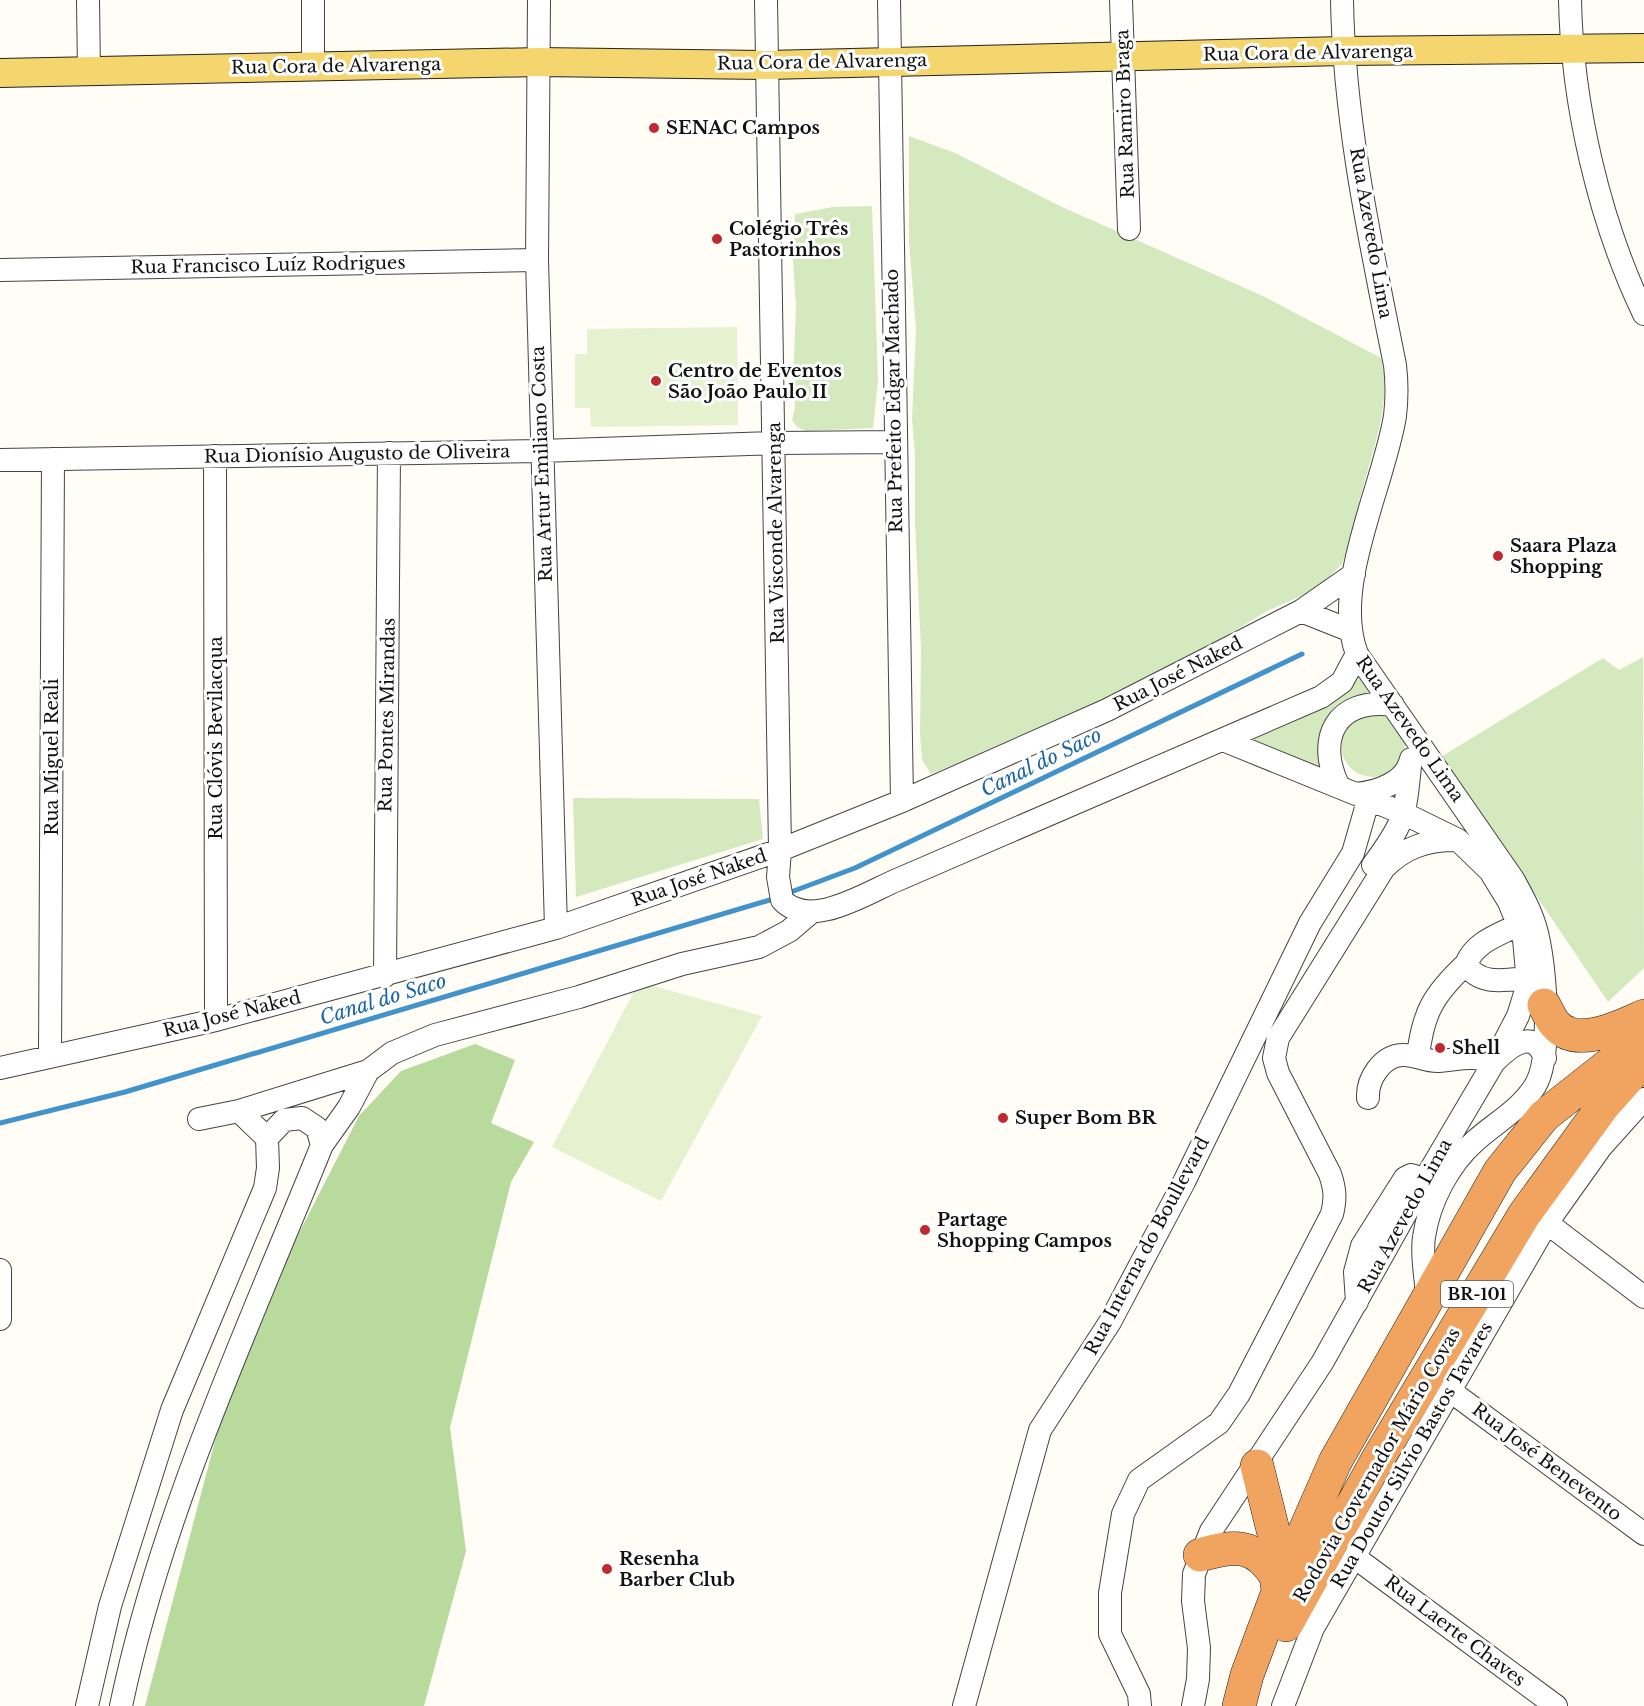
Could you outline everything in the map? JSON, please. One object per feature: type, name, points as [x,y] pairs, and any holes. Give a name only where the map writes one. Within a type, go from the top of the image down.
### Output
[{"type":"highway","points":[[1536,992],[1557,1027],[1575,1036],[1615,1029],[1644,1016]]},
{"type":"highway","name":"Rodovia Governador Mário Covas","points":[[1239,1706],[1277,1584],[1335,1462],[1427,1296],[1500,1171],[1544,1116],[1644,1037]]},
{"type":"highway","name":"Rodovia Governador Mário Covas","points":[[1256,1706],[1263,1679],[1289,1619],[1379,1456],[1524,1215],[1603,1106],[1644,1060]]},
{"type":"highway","points":[[1379,1456],[1389,1428],[1422,1370],[1429,1351],[1431,1328],[1427,1296]]},
{"type":"highway","points":[[1257,1466],[1276,1542],[1277,1584]]},
{"type":"highway","points":[[1200,1555],[1223,1548],[1239,1548],[1254,1553],[1267,1562],[1277,1584]]},
{"type":"main road","name":"Rua Cora de Alvarenga","points":[[0,73],[540,62],[767,64],[1343,51],[1644,48]]},
{"type":"street","points":[[88,0],[89,72]]},
{"type":"street","points":[[313,0],[313,67]]},
{"type":"street","name":"Rua Artur Emiliano Costa","points":[[540,0],[537,260],[556,928]]},
{"type":"street","name":"Rua Visconde Alvarenga","points":[[766,0],[775,443],[780,850],[778,877],[782,900]]},
{"type":"street","name":"Rua Prefeito Edgar Machado","points":[[890,0],[902,801]]},
{"type":"street","name":"Rua Ramiro Braga","points":[[1121,0],[1129,229]]},
{"type":"street","name":"Rua Azevedo Lima","points":[[1200,1555],[1216,1523],[1257,1466],[1322,1363],[1518,1016],[1536,992],[1543,970],[1529,908],[1490,843],[1357,654],[1349,630],[1354,574],[1394,417],[1397,387],[1395,365],[1357,163],[1343,51],[1342,0]]},
{"type":"street","points":[[1570,0],[1571,50],[1586,141],[1619,251],[1644,314]]},
{"type":"street","name":"Rua Francisco Luíz Rodrigues","points":[[0,270],[537,260]]},
{"type":"street","name":"Rua Dionísio Augusto de Oliveira","points":[[0,460],[541,451],[775,443],[895,442]]},
{"type":"street","name":"Rua Pontes Mirandas","points":[[385,976],[390,453]]},
{"type":"street","name":"Rua Clóvis Bevilacqua","points":[[215,456],[216,1020]]},
{"type":"street","name":"Rua Miguel Reali","points":[[50,1055],[53,459]]},
{"type":"street","name":"Rua José Naked","points":[[0,1068],[50,1055],[216,1020],[385,976],[556,928],[780,850],[902,801],[1107,710],[1301,611],[1354,574]]},
{"type":"street","points":[[1301,611],[1349,630]]},
{"type":"street","points":[[199,1119],[239,1111],[368,1071],[392,1053],[435,1035],[527,1012],[682,964],[759,947],[789,931],[809,914],[830,909],[1321,697],[1342,682],[1357,654]]},
{"type":"street","points":[[1393,705],[1365,704],[1343,715],[1335,726],[1329,741],[1328,758],[1354,794],[1382,790],[1410,765]]},
{"type":"street","points":[[1140,1706],[1139,1694],[1110,1634],[1110,1593],[1123,1514],[1138,1480],[1219,1423],[1239,1394],[1332,1214],[1336,1191],[1330,1174],[1278,1073],[1267,1061],[1266,1051],[1270,1036],[1321,941],[1398,832],[1405,814],[1414,735]]},
{"type":"street","name":"Rua Azevedo Lima","points":[[1223,740],[1405,814],[1458,840],[1490,871],[1509,902],[1524,939],[1536,992],[1545,1058],[1536,1085],[1521,1104],[1456,1160],[1435,1199],[1424,1238],[1427,1296]]},
{"type":"street","name":"Rua Interna do Boullevard","points":[[964,1706],[1040,1430],[1110,1322],[1184,1182],[1310,923],[1353,853],[1354,794]]},
{"type":"street","points":[[1278,1073],[1275,1049],[1282,1031],[1384,868],[1392,860],[1420,844],[1436,840],[1458,840]]},
{"type":"street","points":[[770,941],[782,900],[794,910],[809,914]]},
{"type":"street","points":[[1418,1056],[1426,1012],[1442,987],[1466,964],[1470,953],[1484,942],[1518,925]]},
{"type":"street","points":[[1466,964],[1470,970],[1492,981],[1536,992]]},
{"type":"street","points":[[1368,1098],[1367,1087],[1378,1066],[1400,1054],[1438,1061],[1473,1056],[1494,1062],[1512,1046],[1532,1041],[1541,1047],[1545,1058]]},
{"type":"street","points":[[121,1706],[132,1654],[178,1503],[322,1145],[350,1107],[368,1071]]},
{"type":"street","name":"Rua Doutor Silvio Bastos Tavares","points":[[1283,1706],[1313,1628],[1547,1223],[1601,1147],[1644,1099]]},
{"type":"street","points":[[87,1706],[110,1606],[172,1410],[265,1188],[268,1168],[267,1138],[239,1111]]},
{"type":"street","points":[[267,1138],[284,1120],[302,1118],[317,1128],[322,1145]]},
{"type":"street","points":[[1547,1223],[1644,1297]]},
{"type":"street","points":[[0,1270],[0,1319]]},
{"type":"street","name":"Rua José Benevento","points":[[1449,1390],[1644,1534]]},
{"type":"street","points":[[1193,1706],[1198,1679],[1199,1648],[1193,1601],[1194,1574],[1200,1555]]},
{"type":"street","name":"Rua Laerte Chaves","points":[[1353,1556],[1556,1706]]},
{"type":"green space","points":[[909,136],[955,153],[1062,207],[1263,296],[1381,358],[1384,373],[1384,402],[1378,432],[1352,533],[1342,564],[1317,589],[1267,611],[1221,639],[1054,724],[931,774],[922,760],[920,734],[921,648],[912,419],[916,330],[909,241]]},
{"type":"green space","points":[[872,206],[878,381],[873,428],[806,431],[797,427],[792,420],[795,408],[793,382],[796,308],[793,260],[795,214],[833,207]]},
{"type":"green space","name":"Centro de Eventos São João Paulo II","points":[[737,327],[738,425],[591,427],[590,408],[575,408],[575,354],[587,354],[587,329]]},
{"type":"green space","points":[[1643,657],[1644,968],[1608,1002],[1494,833],[1439,758],[1603,658],[1619,670]]},
{"type":"green space","points":[[1362,672],[1376,694],[1349,701],[1327,718],[1319,736],[1322,773],[1244,742],[1344,695]]},
{"type":"green space","points":[[1373,713],[1391,719],[1399,727],[1405,745],[1399,763],[1391,771],[1373,777],[1355,771],[1347,763],[1341,745],[1347,727],[1355,719]]},
{"type":"green space","points":[[573,798],[759,799],[763,839],[576,897]]},
{"type":"green space","points":[[639,982],[762,1016],[661,1201],[552,1147]]},
{"type":"green space","points":[[475,1044],[515,1060],[491,1123],[534,1142],[511,1182],[450,1427],[466,1551],[424,1706],[145,1706],[239,1350],[359,1116],[401,1071]]},
{"type":"waterway","name":"Canal do Saco","points":[[791,892],[855,868],[1302,654]]},
{"type":"waterway","name":"Canal do Saco","points":[[0,1123],[125,1092],[773,899]]},
{"type":"place","name":"SENAC Campos","points":[[654,128]]},
{"type":"place","name":"Colégio Três Pastorinhos","points":[[717,239]]},
{"type":"place","name":"Centro de Eventos São João Paulo II","points":[[656,381]]},
{"type":"place","name":"Saara Plaza Shopping","points":[[1498,556]]},
{"type":"place","name":"Shell","points":[[1440,1048]]},
{"type":"place","name":"Super Bom BR","points":[[1003,1118]]},
{"type":"place","name":"Partage Shopping Campos","points":[[925,1230]]},
{"type":"place","name":"Resenha Barber Club","points":[[607,1569]]}]
